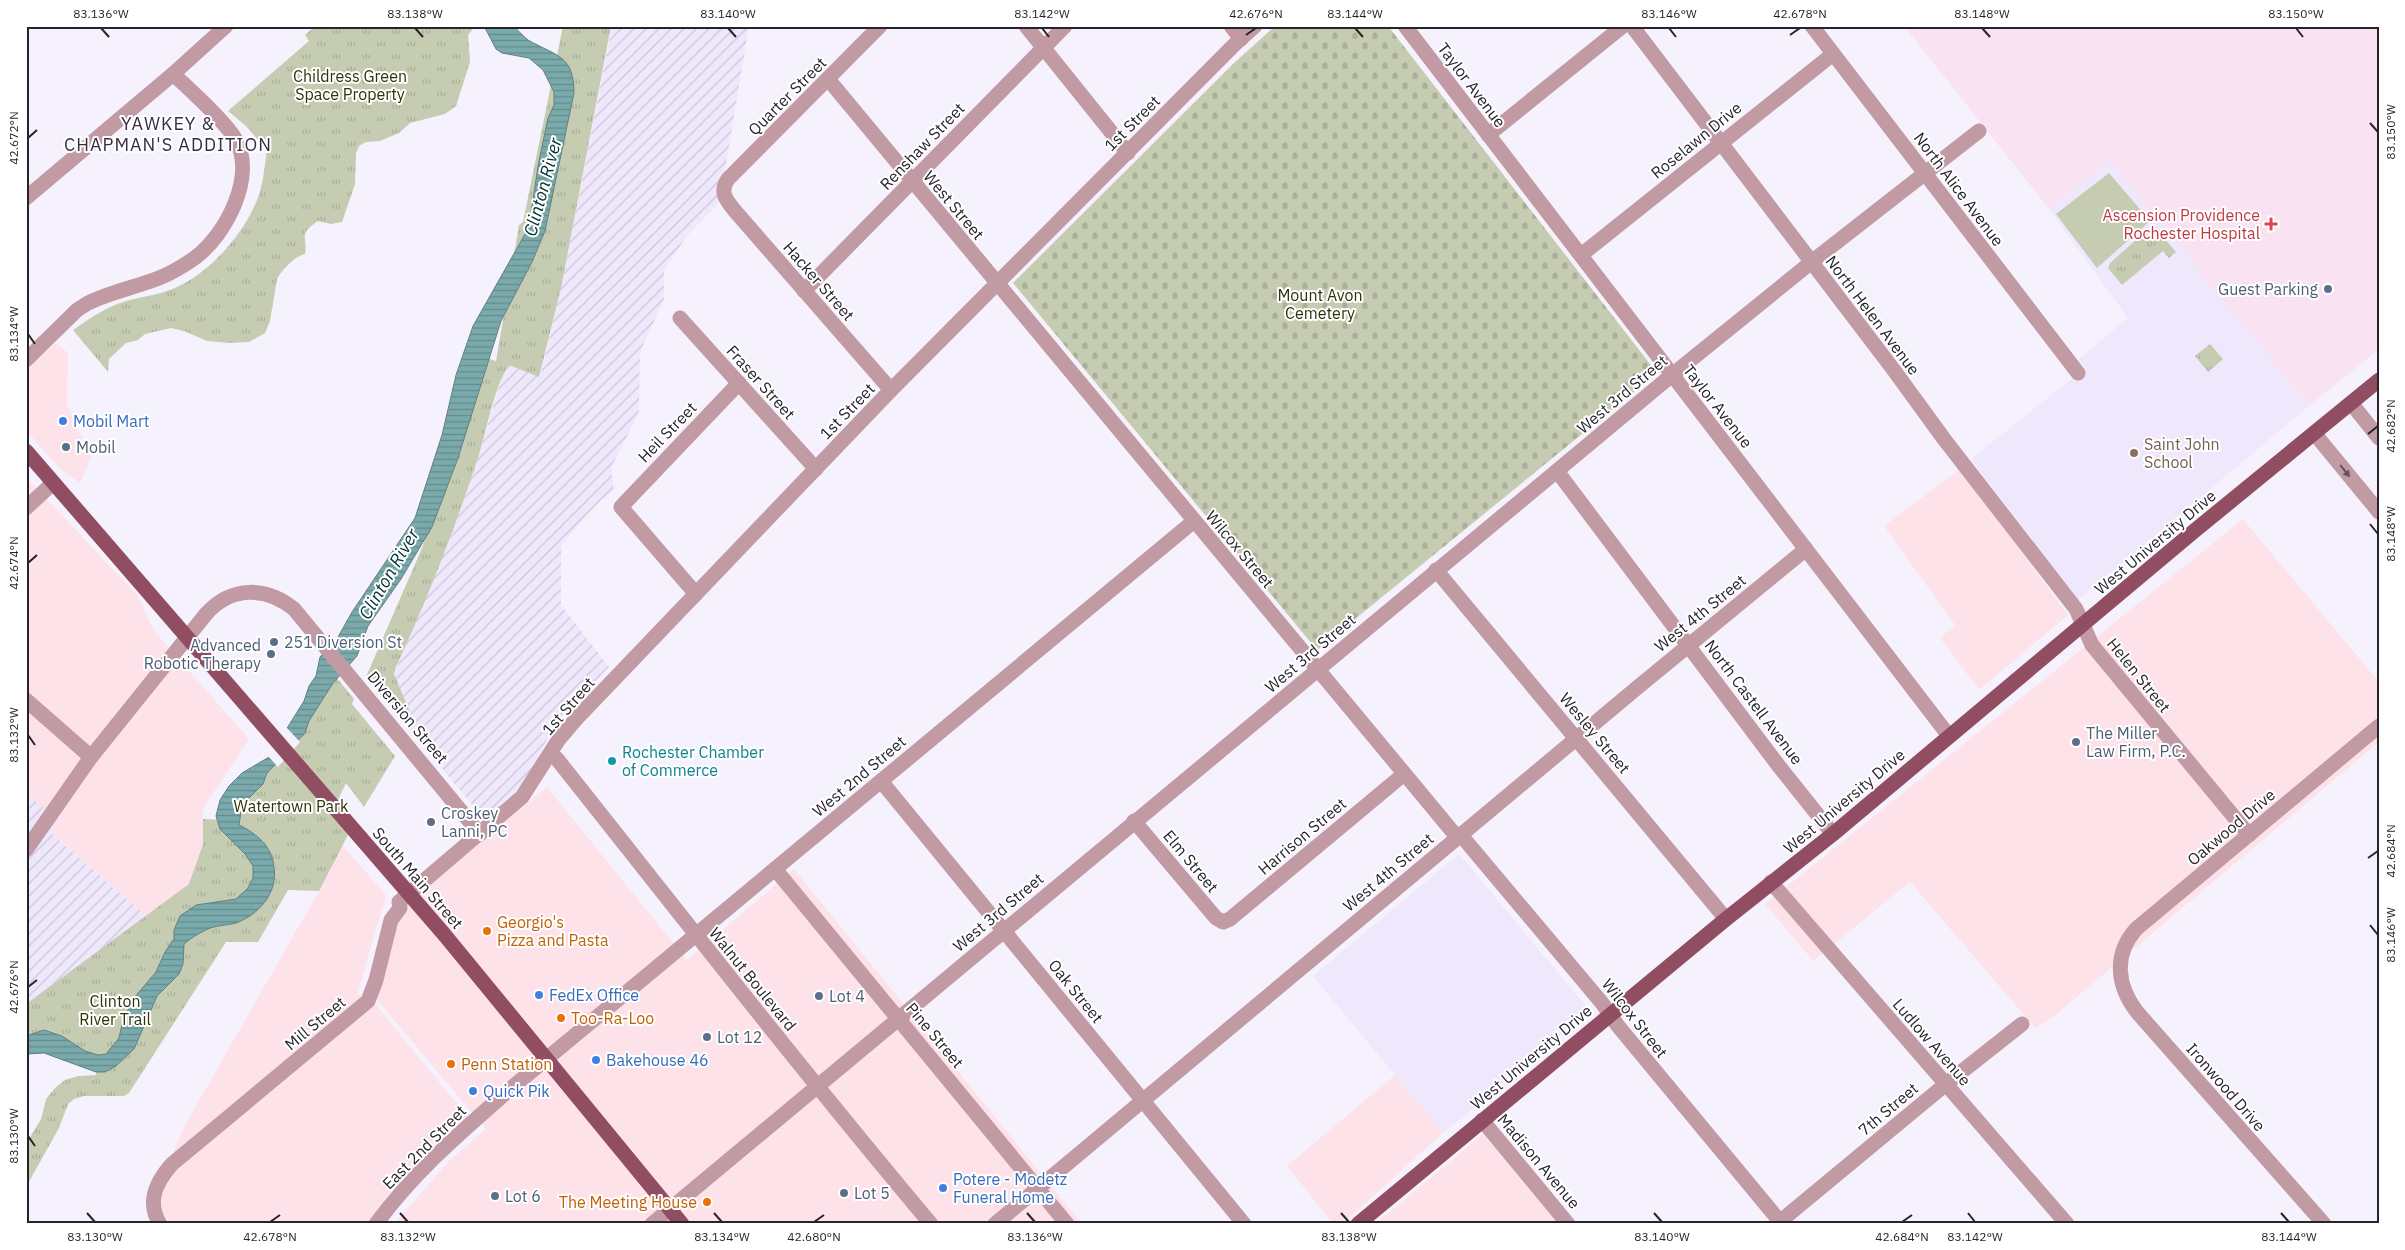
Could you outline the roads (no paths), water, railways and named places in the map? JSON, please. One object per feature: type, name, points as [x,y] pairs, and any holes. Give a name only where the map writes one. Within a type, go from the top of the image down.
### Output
[{"type":"main road","name":"West University Drive","points":[[1358,1224],[1609,1015],[1771,882],[1833,834],[2379,380]]},
{"type":"main road","name":"South Main Street","points":[[26,451],[419,905],[682,1224]]},
{"type":"street","points":[[26,198],[173,74],[226,26]]},
{"type":"street","name":"Quarter Street","points":[[723,192],[728,179],[880,26]]},
{"type":"street","points":[[1026,26],[1128,153]]},
{"type":"street","name":"Renshaw Street","points":[[804,291],[1065,26]]},
{"type":"street","points":[[1231,26],[1241,39]]},
{"type":"street","name":"1st Street","points":[[480,834],[522,797],[569,727],[891,390],[1255,26]]},
{"type":"street","name":"Taylor Avenue","points":[[1405,26],[1950,736]]},
{"type":"street","points":[[1488,135],[1622,26]]},
{"type":"street","name":"North Helen Avenue","points":[[1632,26],[1893,369],[1944,439],[2076,609],[2083,626]]},
{"type":"street","name":"North Alice Avenue","points":[[1812,26],[2078,373]]},
{"type":"street","name":"Roselawn Drive","points":[[1580,256],[1833,54]]},
{"type":"street","points":[[26,360],[77,310],[88,303],[160,278],[197,256],[228,216],[239,192],[244,174],[242,155],[236,139],[173,74]]},
{"type":"street","name":"West Street","points":[[828,80],[997,283]]},
{"type":"street","name":"West 3rd Street","points":[[652,1224],[1672,375],[1811,262],[1979,131]]},
{"type":"street","name":"Hacker Street","points":[[723,192],[726,199],[804,291],[891,390]]},
{"type":"street","name":"Wilcox Street","points":[[997,283],[1317,670],[1609,1015],[1779,1223]]},
{"type":"street","name":"Fraser Street","points":[[680,318],[816,469]]},
{"type":"street","name":"Heil Street","points":[[696,594],[621,507],[739,382]]},
{"type":"street","points":[[2351,403],[2379,438]]},
{"type":"street","points":[[2314,433],[2379,512]]},
{"type":"street","name":"North Castell Avenue","points":[[1557,471],[1833,834]]},
{"type":"street","points":[[26,508],[53,483]]},
{"type":"street","name":"West 2nd Street","points":[[546,1059],[1194,521]]},
{"type":"street","name":"West 4th Street","points":[[995,1224],[1806,549]]},
{"type":"street","name":"Wesley Street","points":[[1436,570],[1726,919]]},
{"type":"street","name":"Diversion Street","points":[[26,850],[91,757],[206,614],[224,598],[249,591],[258,591],[278,597],[294,609],[480,834]]},
{"type":"street","name":"Helen Street","points":[[2083,626],[2097,651],[2249,835]]},
{"type":"street","points":[[26,700],[91,757]]},
{"type":"street","name":"Oakwood Drive","points":[[2120,965],[2126,944],[2136,929],[2379,726]]},
{"type":"street","name":"Walnut Boulevard","points":[[550,753],[563,766],[817,1086],[931,1224]]},
{"type":"street","name":"Harrison Street","points":[[1223,922],[1230,919],[1404,774]]},
{"type":"street","name":"Oak Street","points":[[881,781],[1244,1224]]},
{"type":"street","name":"Elm Street","points":[[1134,821],[1216,918],[1223,922]]},
{"type":"street","name":"Mill Street","points":[[160,1224],[155,1215],[153,1201],[158,1184],[172,1164],[365,1004],[370,998],[376,980],[390,920],[400,908],[399,902],[480,834]]},
{"type":"street","name":"Pine Street","points":[[775,869],[1067,1224]]},
{"type":"street","name":"Ludlow Avenue","points":[[1771,882],[2067,1224]]},
{"type":"street","name":"Ironwood Drive","points":[[2120,965],[2119,973],[2124,991],[2133,1007],[2324,1224]]},
{"type":"street","name":"7th Street","points":[[1779,1223],[1946,1084],[2022,1024]]},
{"type":"street","name":"East 2nd Street","points":[[376,1224],[411,1180],[437,1154],[546,1059]]},
{"type":"street","name":"Madison Avenue","points":[[1482,1120],[1568,1224]]},
{"type":"water","name":"Clinton River","points":[[484,26],[513,26],[528,40],[562,58],[571,71],[574,93],[545,231],[532,262],[501,321],[458,458],[432,527],[401,579],[368,626],[357,656],[333,683],[309,721],[305,733],[267,773],[263,784],[248,799],[241,812],[239,825],[252,832],[267,847],[273,860],[274,876],[270,893],[260,908],[245,919],[207,930],[184,944],[183,964],[179,974],[157,996],[134,1049],[116,1066],[105,1072],[96,1072],[44,1053],[26,1054],[26,1036],[44,1030],[62,1036],[85,1051],[98,1055],[106,1054],[119,1038],[123,1020],[134,998],[156,972],[165,952],[174,939],[174,930],[180,916],[196,905],[236,899],[248,888],[253,878],[253,866],[246,855],[220,829],[216,816],[220,800],[229,786],[242,773],[269,757],[304,701],[309,686],[316,676],[320,657],[338,637],[352,612],[415,518],[442,435],[456,375],[473,326],[529,227],[538,166],[548,118],[554,105],[554,92],[543,70],[529,58],[502,53],[496,49]]},
{"type":"place","name":"Ascension Providence Rochester Hospital","points":[[2271,224]]},
{"type":"place","name":"Guest Parking","points":[[2328,289]]},
{"type":"place","name":"Mobil Mart","points":[[63,421]]},
{"type":"place","name":"Mobil","points":[[66,447]]},
{"type":"place","name":"Saint John School","points":[[2134,453]]},
{"type":"place","name":"251 Diversion St","points":[[274,642]]},
{"type":"place","name":"Advanced Robotic Therapy","points":[[271,654]]},
{"type":"place","name":"The Miller Law Firm, P.C.","points":[[2076,742]]},
{"type":"place","name":"Rochester Chamber of Commerce","points":[[612,761]]},
{"type":"place","name":"Croskey Lanni, PC","points":[[431,822]]},
{"type":"place","name":"Georgio's Pizza and Pasta","points":[[487,931]]},
{"type":"place","name":"FedEx Office","points":[[539,995]]},
{"type":"place","name":"Lot 4","points":[[819,996]]},
{"type":"place","name":"Too-Ra-Loo","points":[[561,1018]]},
{"type":"place","name":"Lot 12","points":[[707,1037]]},
{"type":"place","name":"Bakehouse 46","points":[[596,1060]]},
{"type":"place","name":"Penn Station","points":[[451,1064]]},
{"type":"place","name":"Quick Pik","points":[[473,1091]]},
{"type":"place","name":"Potere - Modetz Funeral Home","points":[[943,1188]]},
{"type":"place","name":"Lot 5","points":[[844,1193]]},
{"type":"place","name":"Lot 6","points":[[495,1196]]},
{"type":"place","name":"The Meeting House","points":[[707,1202]]},
{"type":"district","name":"YAWKEY & CHAPMAN'S ADDITION","points":[[168,134]]},
{"type":"park label","name":"Childress Green Space Property","points":[[350,85]]},
{"type":"park label","name":"Mount Avon Cemetery","points":[[1320,304]]},
{"type":"park label","name":"Watertown Park","points":[[291,806]]},
{"type":"park label","name":"Clinton River Trail","points":[[115,1010]]}]
